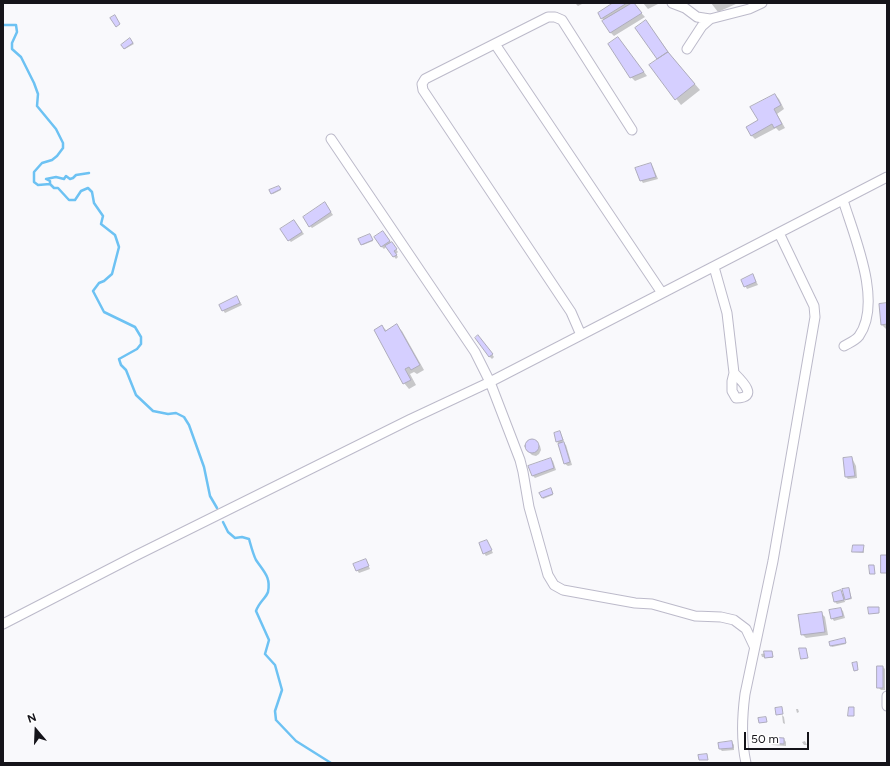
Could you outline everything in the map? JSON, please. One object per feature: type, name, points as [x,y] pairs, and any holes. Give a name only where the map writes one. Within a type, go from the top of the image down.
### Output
[{"type":"street","points":[[672,3],[685,8],[697,17],[710,19],[749,9],[762,3]]},
{"type":"street","points":[[581,335],[571,312],[424,90],[422,84],[425,79],[548,17],[555,17],[562,20],[632,130]]},
{"type":"street","points":[[687,48],[702,26],[710,19]]},
{"type":"street","points":[[495,44],[662,293]]},
{"type":"street","points":[[331,139],[475,352],[490,382],[520,460],[529,507],[548,575],[554,585],[563,590],[635,603],[652,604],[686,615],[721,617],[734,620],[746,629],[754,646]]},
{"type":"street","points":[[3,624],[149,549],[404,422],[490,382],[887,177]]},
{"type":"street","points":[[843,200],[866,277],[868,294],[866,320],[859,336],[853,342],[844,346]]},
{"type":"street","points":[[746,763],[742,712],[754,646],[773,561],[815,318],[814,306],[779,233]]},
{"type":"street","points":[[714,267],[727,313],[734,373]]},
{"type":"street","points":[[887,696],[887,706]]},
{"type":"building","points":[[613,3],[627,3],[601,19],[598,13]]},
{"type":"building","points":[[634,3],[642,13],[610,33],[602,21]]},
{"type":"building","points":[[115,15],[120,24],[116,27],[110,18]]},
{"type":"building","points":[[646,20],[668,52],[657,59],[635,28]]},
{"type":"building","points":[[618,37],[644,72],[630,78],[608,44]]},
{"type":"building","points":[[130,38],[133,43],[124,49],[121,45]]},
{"type":"building","points":[[668,52],[695,84],[675,100],[649,65]]},
{"type":"building","points":[[775,94],[781,105],[774,109],[782,124],[774,128],[772,124],[751,136],[746,127],[758,120],[750,107]]},
{"type":"building","points":[[651,163],[656,177],[640,181],[635,168]]},
{"type":"building","points":[[279,186],[281,189],[271,194],[269,190]]},
{"type":"building","points":[[325,202],[331,212],[309,227],[303,217]]},
{"type":"building","points":[[294,220],[302,232],[288,241],[280,229]]},
{"type":"building","points":[[383,231],[390,241],[381,247],[374,237]]},
{"type":"building","points":[[370,234],[373,240],[361,245],[358,239]]},
{"type":"building","points":[[392,242],[397,249],[394,251],[397,255],[393,257],[385,246]]},
{"type":"building","points":[[753,274],[756,282],[744,287],[741,280]]},
{"type":"building","points":[[237,296],[240,303],[222,311],[219,305]]},
{"type":"building","points":[[887,303],[887,324],[881,325],[879,304]]},
{"type":"building","points":[[397,324],[420,365],[411,370],[409,367],[405,369],[411,380],[403,384],[374,330],[382,325],[385,331]]},
{"type":"building","points":[[478,335],[493,354],[489,357],[475,338]]},
{"type":"building","points":[[560,431],[563,440],[556,442],[554,433]]},
{"type":"building","points":[[529,439],[535,439],[539,443],[539,449],[535,453],[529,453],[525,449],[525,443]]},
{"type":"building","points":[[564,442],[570,462],[564,464],[558,444]]},
{"type":"building","points":[[852,457],[855,476],[845,477],[843,458]]},
{"type":"building","points":[[551,458],[554,468],[532,476],[528,466]]},
{"type":"building","points":[[551,488],[553,494],[542,498],[539,493]]},
{"type":"building","points":[[487,540],[492,550],[483,554],[479,543]]},
{"type":"building","points":[[853,545],[864,545],[863,552],[852,552]]},
{"type":"building","points":[[881,555],[887,555],[887,573],[881,573]]},
{"type":"building","points":[[366,559],[369,566],[356,571],[353,564]]},
{"type":"building","points":[[869,565],[874,565],[875,574],[870,574]]},
{"type":"building","points":[[849,588],[851,598],[845,600],[842,589]]},
{"type":"building","points":[[841,590],[844,600],[834,602],[832,593]]},
{"type":"building","points":[[868,607],[879,607],[879,613],[869,614]]},
{"type":"building","points":[[841,608],[843,616],[831,619],[829,610]]},
{"type":"building","points":[[822,612],[825,632],[801,635],[798,615]]},
{"type":"building","points":[[845,638],[846,643],[830,646],[829,642]]},
{"type":"building","points":[[799,648],[806,648],[808,658],[801,659]]},
{"type":"building","points":[[764,651],[772,651],[773,657],[765,658]]},
{"type":"building","points":[[857,662],[858,670],[854,671],[852,663]]},
{"type":"building","points":[[877,666],[883,666],[883,688],[877,688]]},
{"type":"building","points":[[782,707],[783,714],[776,715],[775,708]]},
{"type":"building","points":[[849,707],[854,707],[854,716],[848,716]]},
{"type":"building","points":[[766,717],[767,722],[759,723],[758,718]]},
{"type":"building","points":[[770,737],[784,738],[784,744],[769,743]]},
{"type":"building","points":[[732,741],[733,748],[719,749],[718,743]]},
{"type":"building","points":[[707,754],[708,760],[699,760],[698,755]]},
{"type":"waterway","points":[[3,25],[16,25],[17,32],[12,43],[12,49],[21,57],[34,83],[38,94],[37,106],[56,129],[63,143],[63,148],[57,156],[52,160],[42,163],[34,172],[34,182],[38,185],[50,184],[54,188],[58,188],[69,200],[75,200],[81,191],[88,188],[92,192],[94,203],[103,216],[101,224],[115,235],[119,247],[112,274],[104,281],[99,283],[93,291],[104,312],[135,327],[141,337],[141,344],[137,349],[119,359],[121,365],[126,370],[136,395],[153,411],[168,414],[176,413],[184,417],[189,425],[204,467],[210,496],[217,508]]},
{"type":"waterway","points":[[50,184],[50,181],[46,179],[56,177],[64,179],[66,176],[70,179],[76,175],[89,173]]},
{"type":"waterway","points":[[223,522],[228,532],[235,538],[242,537],[249,539],[256,560],[268,578],[268,592],[256,611],[269,640],[265,654],[275,665],[282,690],[275,711],[276,720],[296,741],[331,763]]}]
